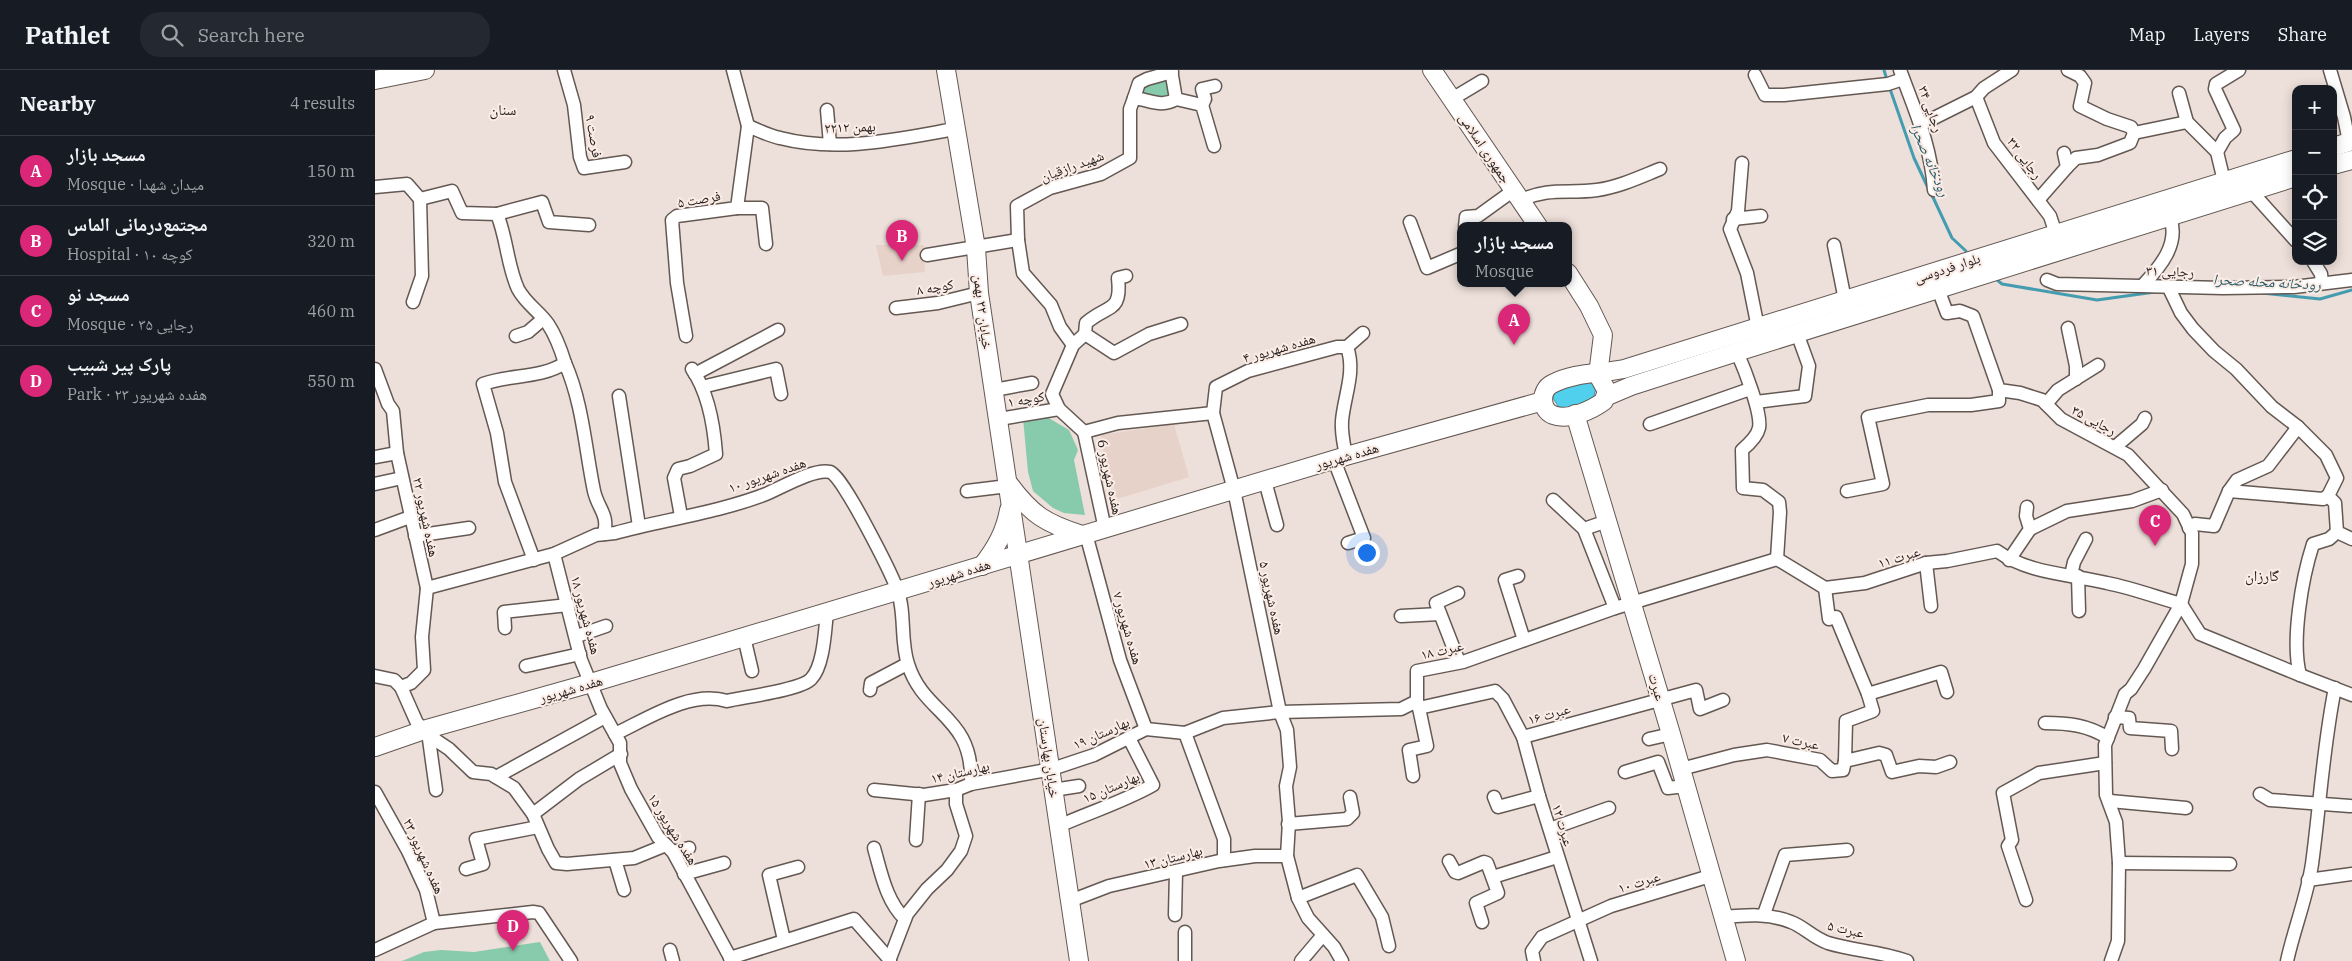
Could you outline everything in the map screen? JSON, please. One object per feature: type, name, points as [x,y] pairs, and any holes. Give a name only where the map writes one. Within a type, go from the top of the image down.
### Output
[{"type":"main road","points":[[375,80],[425,70]]},
{"type":"main road","name":"خیابان ۲۲ بهمن","points":[[946,70],[976,248],[979,294],[1018,554]]},
{"type":"main road","name":"جمهوری اسلامی","points":[[1432,70],[1535,222]]},
{"type":"main road","name":"بلوار فردوسی","points":[[1543,401],[1544,392],[1550,385],[1587,373],[1598,375],[1759,328],[2292,160]]},
{"type":"main road","points":[[2337,165],[2352,160]]},
{"type":"main road","name":"بلوار فردوسی","points":[[1575,414],[1597,406],[1604,401],[1605,397],[1631,386],[2292,178]]},
{"type":"main road","points":[[2056,234],[2060,251]]},
{"type":"main road","points":[[1572,279],[1589,306],[1603,335],[1598,375],[1607,391],[1605,397]]},
{"type":"main road","points":[[1543,401],[1550,414],[1561,417],[1575,414]]},
{"type":"main road","name":"هفده شهریور","points":[[375,747],[427,729],[591,683],[1265,480],[1543,401]]},
{"type":"main road","name":"عبرت","points":[[1575,414],[1671,734],[1710,876],[1736,961]]},
{"type":"main road","points":[[1009,491],[1027,508],[1052,526],[1084,535]]},
{"type":"main road","points":[[982,566],[1000,540],[1006,525],[1009,491]]},
{"type":"main road","name":"خیابان بهارستان","points":[[1018,554],[1052,769],[1053,790],[1079,961]]},
{"type":"street","name":"فرصت ۹","points":[[564,70],[574,105],[580,157],[584,168],[625,162]]},
{"type":"street","name":"فرصت ۵","points":[[686,336],[677,283],[672,220],[677,216],[737,208],[747,126],[733,70]]},
{"type":"street","points":[[1922,124],[1975,97],[1984,88],[2012,70]]},
{"type":"street","points":[[2038,200],[2076,158],[2098,155],[2130,143],[2134,133],[2131,127],[2107,119],[2080,106],[2085,83],[2080,76],[2068,70]]},
{"type":"street","points":[[2217,152],[2225,138],[2234,130],[2215,89],[2216,84],[2239,70]]},
{"type":"street","points":[[2330,70],[2345,117],[2345,143]]},
{"type":"street","points":[[1176,99],[1172,71],[1139,83],[1134,98],[1160,104],[1168,104],[1176,99],[1202,105]]},
{"type":"street","points":[[1755,76],[1765,95],[1793,95],[1888,84],[1902,76]]},
{"type":"street","name":"رجایی ۳۴","points":[[1902,76],[1922,124],[1930,155],[1934,190]]},
{"type":"street","points":[[1452,99],[1482,81]]},
{"type":"street","points":[[1214,146],[1202,105],[1205,98],[1202,89],[1215,86]]},
{"type":"street","points":[[2179,92],[2187,122],[2217,152],[2224,181]]},
{"type":"street","name":"رجایی ۳۲","points":[[1975,97],[2004,159],[2050,216],[2056,234]]},
{"type":"street","name":"شهید رازقیان","points":[[1073,345],[1060,327],[1051,305],[1023,273],[1018,240],[1017,206],[1050,188],[1101,174],[1130,158],[1130,109],[1134,98]]},
{"type":"street","points":[[827,110],[831,144]]},
{"type":"street","points":[[2134,133],[2187,122]]},
{"type":"street","name":"۲۲بهمن ۱۲","points":[[747,126],[779,138],[831,144],[861,144],[955,129]]},
{"type":"street","points":[[2064,153],[2067,167]]},
{"type":"street","points":[[1742,163],[1738,211],[1730,229],[1747,273],[1759,328]]},
{"type":"street","points":[[1465,222],[1466,217],[1478,216],[1518,195],[1538,192],[1597,190],[1622,184],[1660,169]]},
{"type":"street","points":[[375,186],[407,184],[420,199],[422,276],[413,302]]},
{"type":"street","points":[[420,199],[452,191],[462,213],[497,214],[542,202],[549,222],[589,225]]},
{"type":"street","points":[[2251,191],[2292,237]]},
{"type":"street","points":[[737,208],[762,208],[767,244]]},
{"type":"street","points":[[497,214],[504,231],[511,270],[517,286],[524,301],[543,319],[558,343],[577,395],[595,493],[607,522],[604,534]]},
{"type":"street","points":[[1733,219],[1761,216]]},
{"type":"street","points":[[2143,285],[2161,266],[2169,252],[2173,226],[2170,216]]},
{"type":"street","points":[[1410,222],[1427,268],[1457,255]]},
{"type":"street","points":[[927,256],[1018,240]]},
{"type":"street","points":[[1834,245],[1845,300]]},
{"type":"street","points":[[2315,265],[2321,274],[2322,284]]},
{"type":"street","points":[[1126,276],[1118,278],[1119,299],[1116,304],[1086,323],[1085,334],[1073,345],[1052,394],[1059,409],[1085,432],[1118,422],[1213,413]]},
{"type":"street","name":"رجایی ۳۱","points":[[2047,280],[2057,284],[2232,288],[2294,287],[2352,280]]},
{"type":"street","points":[[2168,286],[2181,313],[2193,329],[2214,351],[2237,369],[2272,407],[2298,427],[2326,455],[2337,478],[2328,496],[2323,499],[2229,491]]},
{"type":"street","points":[[1847,491],[1883,484],[1868,417],[1928,405],[1971,405],[1999,402],[1999,390],[1973,316],[1960,311],[1947,313],[1938,289]]},
{"type":"street","name":"کوچه ۸","points":[[896,308],[938,303],[979,294]]},
{"type":"street","points":[[516,336],[528,332],[543,319]]},
{"type":"street","points":[[1085,334],[1114,353],[1149,334],[1181,324]]},
{"type":"street","points":[[2068,328],[2076,366],[2076,379]]},
{"type":"street","points":[[681,516],[675,478],[678,470],[716,454],[711,419],[702,388],[694,372],[778,330]]},
{"type":"street","points":[[1348,543],[1364,538],[1340,458],[1342,422],[1350,377],[1351,356],[1347,347],[1363,333]]},
{"type":"street","points":[[1756,402],[1805,396],[1809,366],[1797,333]]},
{"type":"street","name":"هفده شهریور ۴","points":[[1234,490],[1213,413],[1216,387],[1248,371],[1347,347]]},
{"type":"street","points":[[1737,352],[1756,402],[1759,428],[1751,442],[1742,450],[1743,488],[1763,490],[1779,502],[1781,512],[1777,559]]},
{"type":"street","points":[[534,560],[505,482],[497,433],[483,384],[495,379],[542,373],[565,363]]},
{"type":"street","points":[[2046,404],[2058,390],[2098,365]]},
{"type":"street","name":"هفده شهریور ۲۲","points":[[375,369],[388,404],[393,411],[397,452],[427,588],[422,637],[424,670],[411,683],[401,687]]},
{"type":"street","points":[[702,388],[776,370],[781,394]]},
{"type":"street","points":[[994,390],[1032,383]]},
{"type":"street","points":[[1650,424],[1750,389]]},
{"type":"street","name":"رجایی ۳۵","points":[[1999,390],[2019,393],[2042,400],[2061,419],[2128,455],[2183,514],[2189,528]]},
{"type":"street","points":[[619,396],[639,526]]},
{"type":"street","name":"کوچه ۱","points":[[999,420],[1059,409]]},
{"type":"street","points":[[2115,447],[2142,424],[2145,418]]},
{"type":"street","points":[[2111,961],[2117,941],[2119,864],[2116,822],[2110,801],[2106,795],[2105,745],[2125,694],[2139,676],[2181,604],[2192,564],[2192,533],[2189,528],[2195,524],[2214,526],[2229,491],[2237,480],[2268,466],[2298,427]]},
{"type":"street","name":"هفده شهریور 6","points":[[1085,432],[1105,528]]},
{"type":"street","points":[[375,457],[397,452]]},
{"type":"street","name":"هفده شهریور ۱۰","points":[[554,554],[578,542],[604,534],[753,499],[804,476],[829,471],[835,474],[855,504],[898,591]]},
{"type":"street","points":[[375,484],[403,478]]},
{"type":"street","points":[[1265,480],[1277,525]]},
{"type":"street","name":"هفده شهریور ۵","points":[[1234,490],[1280,712],[1287,730],[1290,767],[1285,786],[1289,824],[1287,856],[1298,898],[1308,918],[1342,961]]},
{"type":"street","points":[[2009,560],[2030,529],[2067,511],[2132,501],[2162,490]]},
{"type":"street","points":[[967,491],[1009,491]]},
{"type":"street","points":[[2328,496],[2335,503],[2337,532]]},
{"type":"street","points":[[1553,500],[1584,530],[1615,608]]},
{"type":"street","points":[[2027,507],[2026,516],[2030,529]]},
{"type":"street","points":[[375,530],[410,517]]},
{"type":"street","points":[[1584,530],[1607,521]]},
{"type":"street","points":[[415,536],[469,528]]},
{"type":"street","points":[[2337,532],[2352,539]]},
{"type":"street","points":[[2300,675],[2295,658],[2306,566],[2313,544],[2329,539],[2337,532]]},
{"type":"street","name":"هفده شهریور ۷","points":[[1084,535],[1121,660],[1146,729]]},
{"type":"street","points":[[2079,611],[2074,562],[2086,539]]},
{"type":"street","name":"عبرت ۱۱","points":[[1825,588],[1865,583],[1926,563],[1947,561],[1997,551],[2009,560],[2032,569],[2075,576],[2181,604]]},
{"type":"street","points":[[427,588],[554,554]]},
{"type":"street","name":"هفده شهریور ۱۸","points":[[554,554],[577,636],[580,654],[591,683]]},
{"type":"street","points":[[1632,604],[1777,559],[1825,588],[1829,618],[1836,617],[1868,694],[1873,711],[1846,721],[1845,761],[1879,753],[1886,755],[1892,772],[1919,766],[1936,767],[1950,762]]},
{"type":"street","points":[[1926,563],[1931,606]]},
{"type":"street","points":[[1518,576],[1505,580],[1524,640]]},
{"type":"street","points":[[898,591],[907,664],[916,683],[961,734],[971,766],[971,784]]},
{"type":"street","points":[[1458,593],[1436,603],[1459,662]]},
{"type":"street","name":"عبرت ۱۸","points":[[1418,704],[1417,671],[1459,662],[1615,608],[1632,604]]},
{"type":"street","points":[[2181,604],[2200,634],[2352,695]]},
{"type":"street","points":[[505,628],[503,612],[568,605]]},
{"type":"street","points":[[615,734],[692,700],[719,699],[727,701],[794,688],[811,679],[819,662],[827,612]]},
{"type":"street","points":[[1401,616],[1441,614]]},
{"type":"street","points":[[577,636],[605,626]]},
{"type":"street","points":[[744,637],[752,671]]},
{"type":"street","points":[[526,666],[580,654]]},
{"type":"street","points":[[870,690],[871,684],[907,664]]},
{"type":"street","points":[[1868,694],[1941,672],[1947,692]]},
{"type":"street","points":[[375,676],[394,680],[401,687],[417,723],[427,729],[473,772],[496,777],[514,788],[533,814],[556,863],[634,858],[670,848],[689,848]]},
{"type":"street","name":"هفده شهریور ۱۵","points":[[591,683],[605,717],[621,742],[620,763],[631,789],[658,837],[670,848],[731,960]]},
{"type":"street","points":[[2290,960],[2308,880],[2319,804],[2321,769],[2335,688]]},
{"type":"street","name":"عبرت ۱۶","points":[[1418,704],[1495,691],[1503,699],[1523,737],[1660,698],[1696,690],[1700,709],[1723,700]]},
{"type":"street","points":[[1280,712],[1401,709],[1418,704],[1427,746],[1409,750],[1413,776]]},
{"type":"street","name":"بهارستان ۱۹","points":[[1052,769],[1094,754],[1146,729],[1185,733],[1223,718],[1280,712]]},
{"type":"street","points":[[496,777],[605,717]]},
{"type":"street","points":[[2115,717],[2129,718],[2129,728],[2171,731],[2172,749]]},
{"type":"street","points":[[2045,723],[2072,723],[2098,731],[2108,738]]},
{"type":"street","points":[[427,729],[437,790]]},
{"type":"street","points":[[1185,733],[1224,838],[1225,860]]},
{"type":"street","points":[[1649,739],[1671,734]]},
{"type":"street","name":"عبرت ۱۲","points":[[1523,737],[1557,856],[1591,961]]},
{"type":"street","name":"بهارستان ۱۵","points":[[1059,826],[1105,806],[1130,798],[1153,785],[1129,738]]},
{"type":"street","name":"عبرت ۷","points":[[1681,769],[1734,755],[1767,750],[1821,760],[1832,771],[1843,770],[1845,761]]},
{"type":"street","points":[[533,814],[579,779],[621,754]]},
{"type":"street","points":[[1625,772],[1657,762],[1668,788],[1685,786]]},
{"type":"street","points":[[2026,900],[2008,846],[2012,840],[2003,793],[2039,773],[2105,763]]},
{"type":"street","name":"بهارستان ۱۴","points":[[873,790],[919,794],[956,790],[971,784],[1052,769]]},
{"type":"street","points":[[1053,790],[1079,786]]},
{"type":"street","points":[[890,960],[905,919],[917,901],[947,870],[961,851],[965,836],[956,804],[956,790]]},
{"type":"street","name":"هفده شهریور ۲۳","points":[[375,792],[408,851],[426,890],[434,924]]},
{"type":"street","points":[[916,840],[919,794]]},
{"type":"street","points":[[2260,794],[2271,800],[2350,806]]},
{"type":"street","points":[[1494,797],[1499,807],[1539,796]]},
{"type":"street","points":[[1289,824],[1347,819],[1353,814],[1350,797]]},
{"type":"street","points":[[2110,801],[2187,808]]},
{"type":"street","points":[[1550,829],[1609,808]]},
{"type":"street","points":[[466,868],[483,864],[476,839],[538,827]]},
{"type":"street","points":[[874,848],[880,874],[896,911],[905,919]]},
{"type":"street","points":[[1764,914],[1785,855],[1847,850]]},
{"type":"street","name":"بهارستان ۱۳","points":[[1070,901],[1109,886],[1225,860],[1255,856],[1287,856]]},
{"type":"street","points":[[1493,877],[1557,856]]},
{"type":"street","points":[[615,860],[625,890]]},
{"type":"street","points":[[1449,861],[1455,872],[1458,873],[1485,862],[1493,877],[1498,893],[1476,903],[1482,922]]},
{"type":"street","points":[[684,874],[724,863]]},
{"type":"street","points":[[2119,864],[2230,864]]},
{"type":"street","points":[[783,940],[769,875],[798,867]]},
{"type":"street","points":[[1175,872],[1175,915]]},
{"type":"street","points":[[2308,880],[2352,874]]},
{"type":"street","points":[[1298,898],[1357,875],[1382,918],[1389,946]]},
{"type":"street","name":"عبرت ۱۰","points":[[1534,961],[1532,951],[1542,937],[1611,906],[1710,876]]},
{"type":"street","points":[[375,950],[434,924],[533,912],[539,913],[571,961]]},
{"type":"street","name":"عبرت ۵","points":[[1723,917],[1764,914],[1793,922],[1807,933],[1828,943],[1887,953],[1907,961]]},
{"type":"street","points":[[731,960],[783,940],[856,919],[890,960]]},
{"type":"street","points":[[1185,932],[1185,961]]},
{"type":"street","points":[[1301,961],[1323,935]]},
{"type":"shaded area","points":[[876,245],[924,245],[925,272],[883,276]]},
{"type":"shaded area","points":[[1174,424],[1189,477],[1117,499],[1100,439],[1102,435]]},
{"type":"green space","points":[[1172,72],[1176,99],[1134,98],[1139,83]]},
{"type":"green space","points":[[1047,417],[1069,430],[1078,450],[1074,460],[1085,515],[1064,513],[1053,508],[1033,491],[1028,472],[1023,418]]},
{"type":"green space","points":[[540,942],[550,961],[402,961],[424,952],[441,950],[474,952]]},
{"type":"water","points":[[1589,381],[1596,388],[1593,399],[1574,407],[1560,409],[1553,398],[1555,390]]},
{"type":"waterway","name":"رودخانه صحرا","points":[[1884,70],[1887,80]]},
{"type":"waterway","name":"رودخانه صحرا","points":[[1889,86],[1914,158],[1928,188]]},
{"type":"waterway","name":"رودخانه صحرا","points":[[1931,193],[1952,238],[1966,251]]},
{"type":"waterway","name":"رودخانه صحرا","points":[[1996,279],[2002,284],[2097,300],[2155,292]]},
{"type":"waterway","name":"رودخانه محله صحرا","points":[[2262,293],[2320,299],[2352,290]]},
{"type":"place","name":"مجتمع‌درمانی الماس","points":[[902,261]]},
{"type":"place","name":"مسجد بازار","points":[[1514,345]]},
{"type":"place","name":"مسجد نو","points":[[2155,546]]},
{"type":"place","name":"پارک پیر شبیب","points":[[513,951]]},
{"type":"district","name":"سنان","points":[[503,110]]},
{"type":"district","name":"گارزان","points":[[2262,576]]}]
